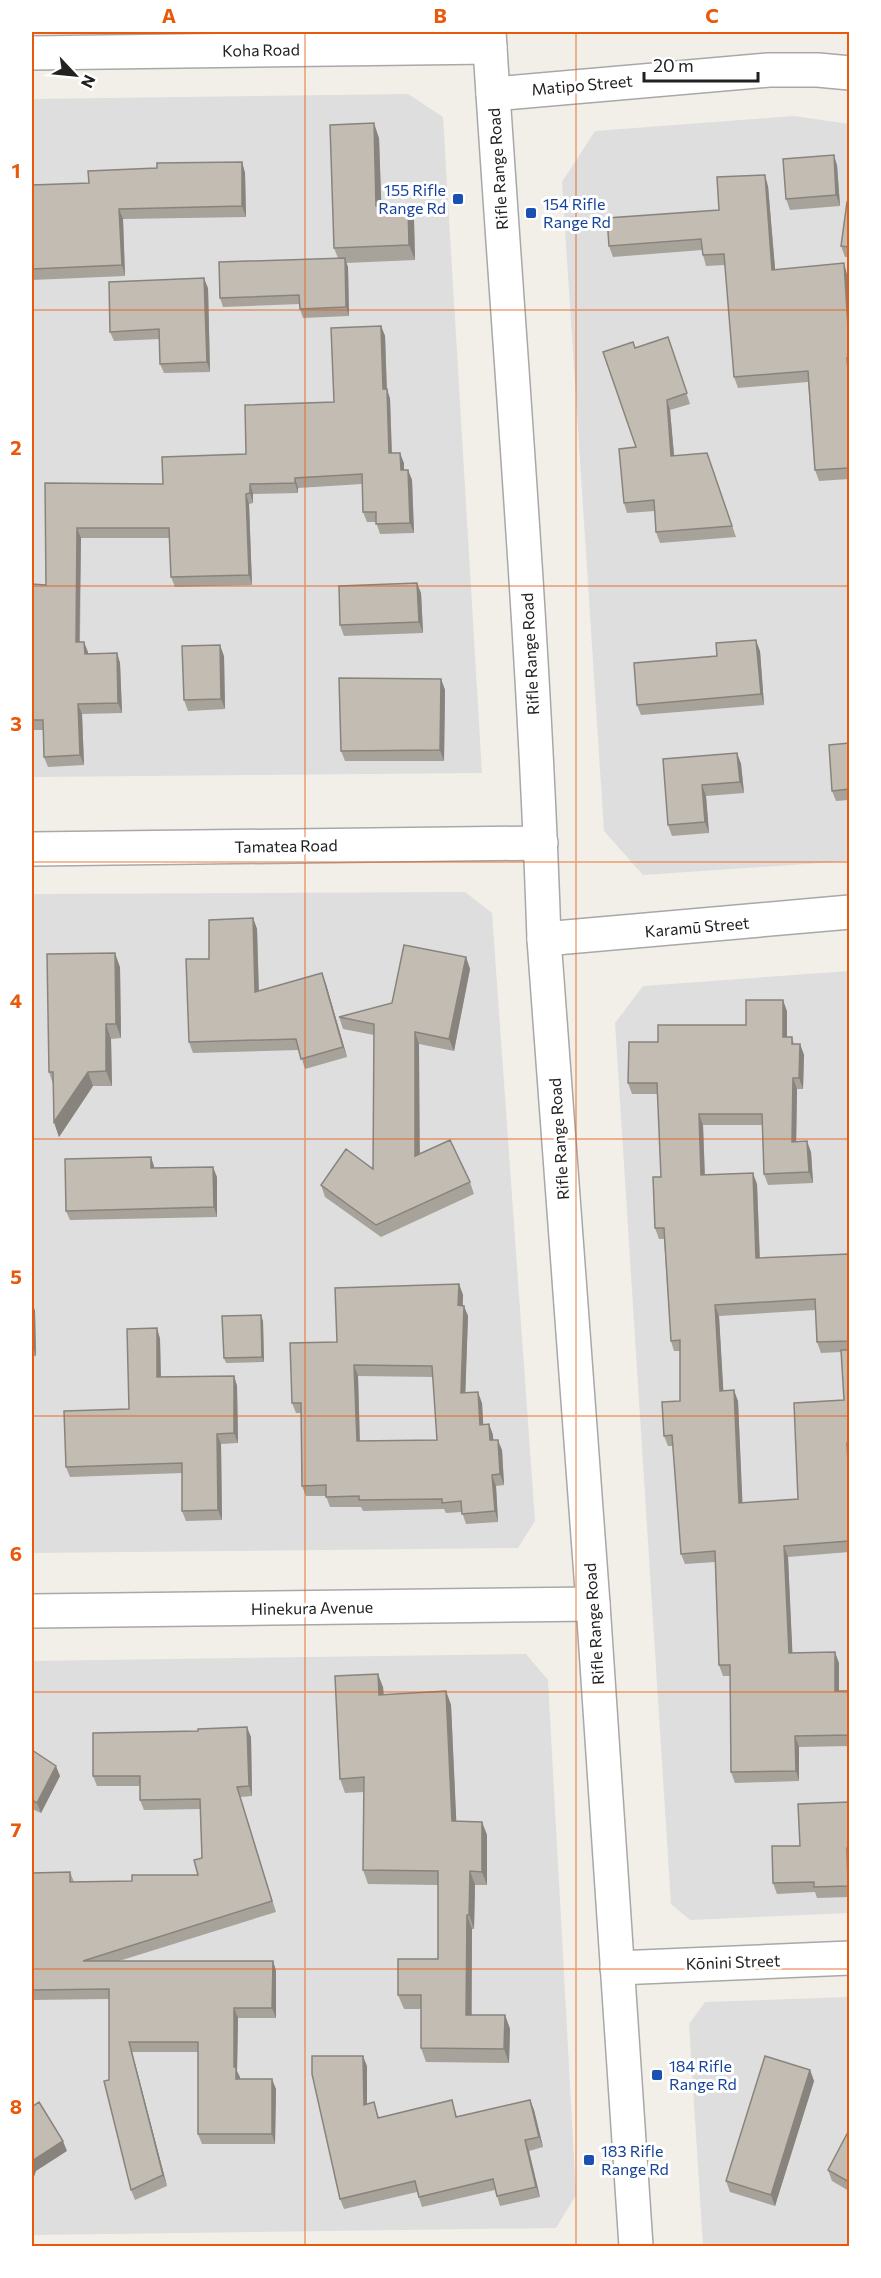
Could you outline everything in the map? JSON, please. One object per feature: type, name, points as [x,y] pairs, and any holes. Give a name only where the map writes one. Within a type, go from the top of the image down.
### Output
[{"type":"street","name":"Koha Road","points":[[32,53],[489,39]]},
{"type":"street","name":"Rifle Range Road","points":[[489,39],[541,843],[544,939],[593,1604],[636,2247]]},
{"type":"street","name":"Matipo Street","points":[[493,94],[769,70],[818,70],[849,73]]},
{"type":"street","name":"Tamatea Road","points":[[32,849],[541,843]]},
{"type":"street","name":"Karamū Street","points":[[544,939],[849,912]]},
{"type":"street","name":"Hinekura Avenue","points":[[32,1611],[593,1604]]},
{"type":"street","name":"Kōnini Street","points":[[616,1968],[849,1958]]},
{"type":"shaded area","points":[[408,94],[443,117],[482,773],[32,777],[32,99]]},
{"type":"shaded area","points":[[794,116],[849,124],[849,861],[643,875],[604,831],[562,182],[595,131]]},
{"type":"shaded area","points":[[465,892],[492,913],[535,1521],[518,1548],[32,1553],[32,894]]},
{"type":"shaded area","points":[[849,971],[849,1913],[690,1920],[671,1904],[615,1023],[643,986]]},
{"type":"shaded area","points":[[526,1654],[548,1680],[576,2195],[556,2228],[32,2235],[32,1661]]},
{"type":"shaded area","points":[[849,1997],[849,2246],[703,2246],[689,2024],[705,2002]]},
{"type":"building","points":[[374,123],[376,206],[408,205],[409,245],[334,248],[330,125]]},
{"type":"building","points":[[834,155],[836,195],[786,199],[783,159]]},
{"type":"building","points":[[242,162],[242,206],[119,209],[122,265],[32,269],[32,185],[89,183],[88,171],[157,168],[157,163]]},
{"type":"building","points":[[765,175],[772,270],[844,263],[849,343],[849,358],[847,358],[849,468],[815,470],[808,371],[734,377],[724,254],[703,255],[701,239],[609,246],[607,218],[719,210],[717,177]]},
{"type":"building","points":[[847,202],[849,202],[849,247],[841,246]]},
{"type":"building","points":[[345,258],[346,307],[300,309],[299,295],[220,298],[219,262]]},
{"type":"building","points":[[204,278],[207,362],[160,364],[159,329],[110,332],[109,282]]},
{"type":"building","points":[[381,326],[383,389],[387,389],[389,453],[400,453],[401,470],[408,470],[410,523],[376,524],[376,512],[363,512],[362,474],[295,478],[295,483],[250,484],[250,493],[246,494],[249,575],[171,577],[169,528],[77,528],[76,642],[84,642],[85,654],[117,653],[118,703],[78,704],[80,755],[44,757],[43,720],[32,720],[32,584],[46,585],[45,483],[163,484],[162,457],[246,454],[245,405],[334,402],[331,328]]},
{"type":"building","points":[[668,337],[687,393],[667,400],[671,456],[707,453],[732,526],[656,532],[654,500],[624,503],[619,449],[636,447],[603,352],[633,342],[635,348]]},
{"type":"building","points":[[417,583],[419,622],[340,625],[339,586]]},
{"type":"building","points":[[756,640],[761,694],[637,705],[634,663],[717,656],[716,643]]},
{"type":"building","points":[[220,645],[221,699],[184,700],[182,646]]},
{"type":"building","points":[[339,678],[441,679],[440,750],[341,751]]},
{"type":"building","points":[[849,743],[849,789],[832,791],[829,745]]},
{"type":"building","points":[[737,753],[740,782],[702,785],[705,822],[668,825],[663,759]]},
{"type":"building","points":[[253,918],[255,992],[322,973],[343,1047],[301,1059],[296,1039],[189,1042],[186,959],[209,959],[209,920]]},
{"type":"building","points":[[404,945],[466,957],[449,1039],[415,1032],[415,1156],[450,1140],[470,1182],[376,1225],[321,1185],[346,1149],[373,1169],[374,1024],[339,1017],[392,1003]]},
{"type":"building","points":[[115,953],[116,1024],[106,1024],[106,1071],[88,1072],[54,1122],[53,1072],[49,1072],[47,954]]},
{"type":"building","points":[[746,1000],[783,1000],[783,1037],[792,1037],[792,1044],[800,1044],[799,1078],[793,1078],[792,1142],[807,1141],[809,1172],[764,1174],[762,1114],[699,1114],[701,1175],[753,1173],[756,1258],[849,1254],[849,1341],[817,1342],[815,1299],[715,1305],[720,1391],[734,1390],[739,1503],[798,1499],[794,1403],[844,1400],[841,1350],[849,1350],[849,1443],[847,1443],[849,1541],[784,1546],[789,1653],[835,1652],[835,1691],[849,1691],[849,1735],[795,1736],[796,1771],[731,1772],[730,1665],[719,1665],[715,1551],[681,1554],[672,1435],[664,1436],[662,1402],[680,1401],[680,1340],[671,1341],[664,1228],[655,1228],[653,1177],[661,1177],[657,1083],[628,1083],[629,1042],[658,1042],[658,1025],[746,1025]]},
{"type":"building","points":[[151,1157],[151,1168],[213,1167],[214,1207],[66,1211],[65,1159]]},
{"type":"building","points":[[459,1284],[458,1305],[464,1306],[461,1393],[478,1392],[480,1425],[489,1424],[490,1440],[498,1440],[500,1474],[492,1475],[495,1511],[462,1514],[461,1501],[442,1503],[442,1499],[359,1500],[359,1496],[326,1497],[326,1485],[302,1486],[301,1403],[292,1403],[290,1343],[337,1342],[335,1288]],"holes":[[[354,1365],[432,1366],[437,1440],[357,1441]]]},
{"type":"building","points":[[261,1315],[262,1357],[224,1358],[222,1316]]},
{"type":"building","points":[[157,1328],[157,1377],[234,1376],[234,1433],[217,1434],[218,1510],[182,1511],[182,1463],[66,1467],[64,1411],[129,1409],[127,1329]]},
{"type":"building","points":[[378,1674],[379,1695],[446,1691],[452,1821],[482,1822],[482,1872],[470,1871],[466,2015],[505,2015],[504,2049],[421,2048],[421,1995],[398,1995],[398,1959],[438,1959],[438,1871],[363,1870],[364,1777],[340,1779],[335,1676]]},
{"type":"building","points":[[247,1727],[249,1786],[237,1787],[272,1901],[83,1961],[273,1961],[272,2008],[234,2008],[236,2079],[272,2079],[272,2134],[198,2134],[198,2042],[129,2042],[163,2175],[131,2190],[104,2081],[109,2080],[109,1989],[32,1990],[32,1873],[70,1872],[70,1882],[132,1881],[132,1875],[198,1875],[194,1860],[202,1858],[200,1799],[140,1800],[140,1776],[93,1776],[93,1733],[198,1731],[198,1729]]},
{"type":"building","points":[[32,1750],[56,1766],[37,1803],[32,1800]]},
{"type":"building","points":[[849,1802],[848,1886],[814,1887],[814,1882],[773,1883],[772,1846],[800,1846],[798,1804]]},
{"type":"building","points":[[312,2056],[363,2056],[364,2105],[374,2102],[378,2118],[452,2100],[456,2117],[530,2100],[539,2137],[525,2140],[536,2187],[497,2196],[493,2179],[419,2197],[415,2181],[340,2199],[312,2074]]},
{"type":"building","points":[[765,2056],[810,2070],[771,2195],[726,2181]]},
{"type":"building","points":[[39,2102],[63,2141],[32,2161],[32,2107]]},
{"type":"building","points":[[849,2130],[849,2182],[828,2170]]},
{"type":"place","name":"155 Rifle Range Rd","points":[[458,199]]},
{"type":"place","name":"154 Rifle Range Rd","points":[[531,213]]},
{"type":"place","name":"184 Rifle Range Rd","points":[[657,2075]]},
{"type":"place","name":"183 Rifle Range Rd","points":[[589,2160]]}]
